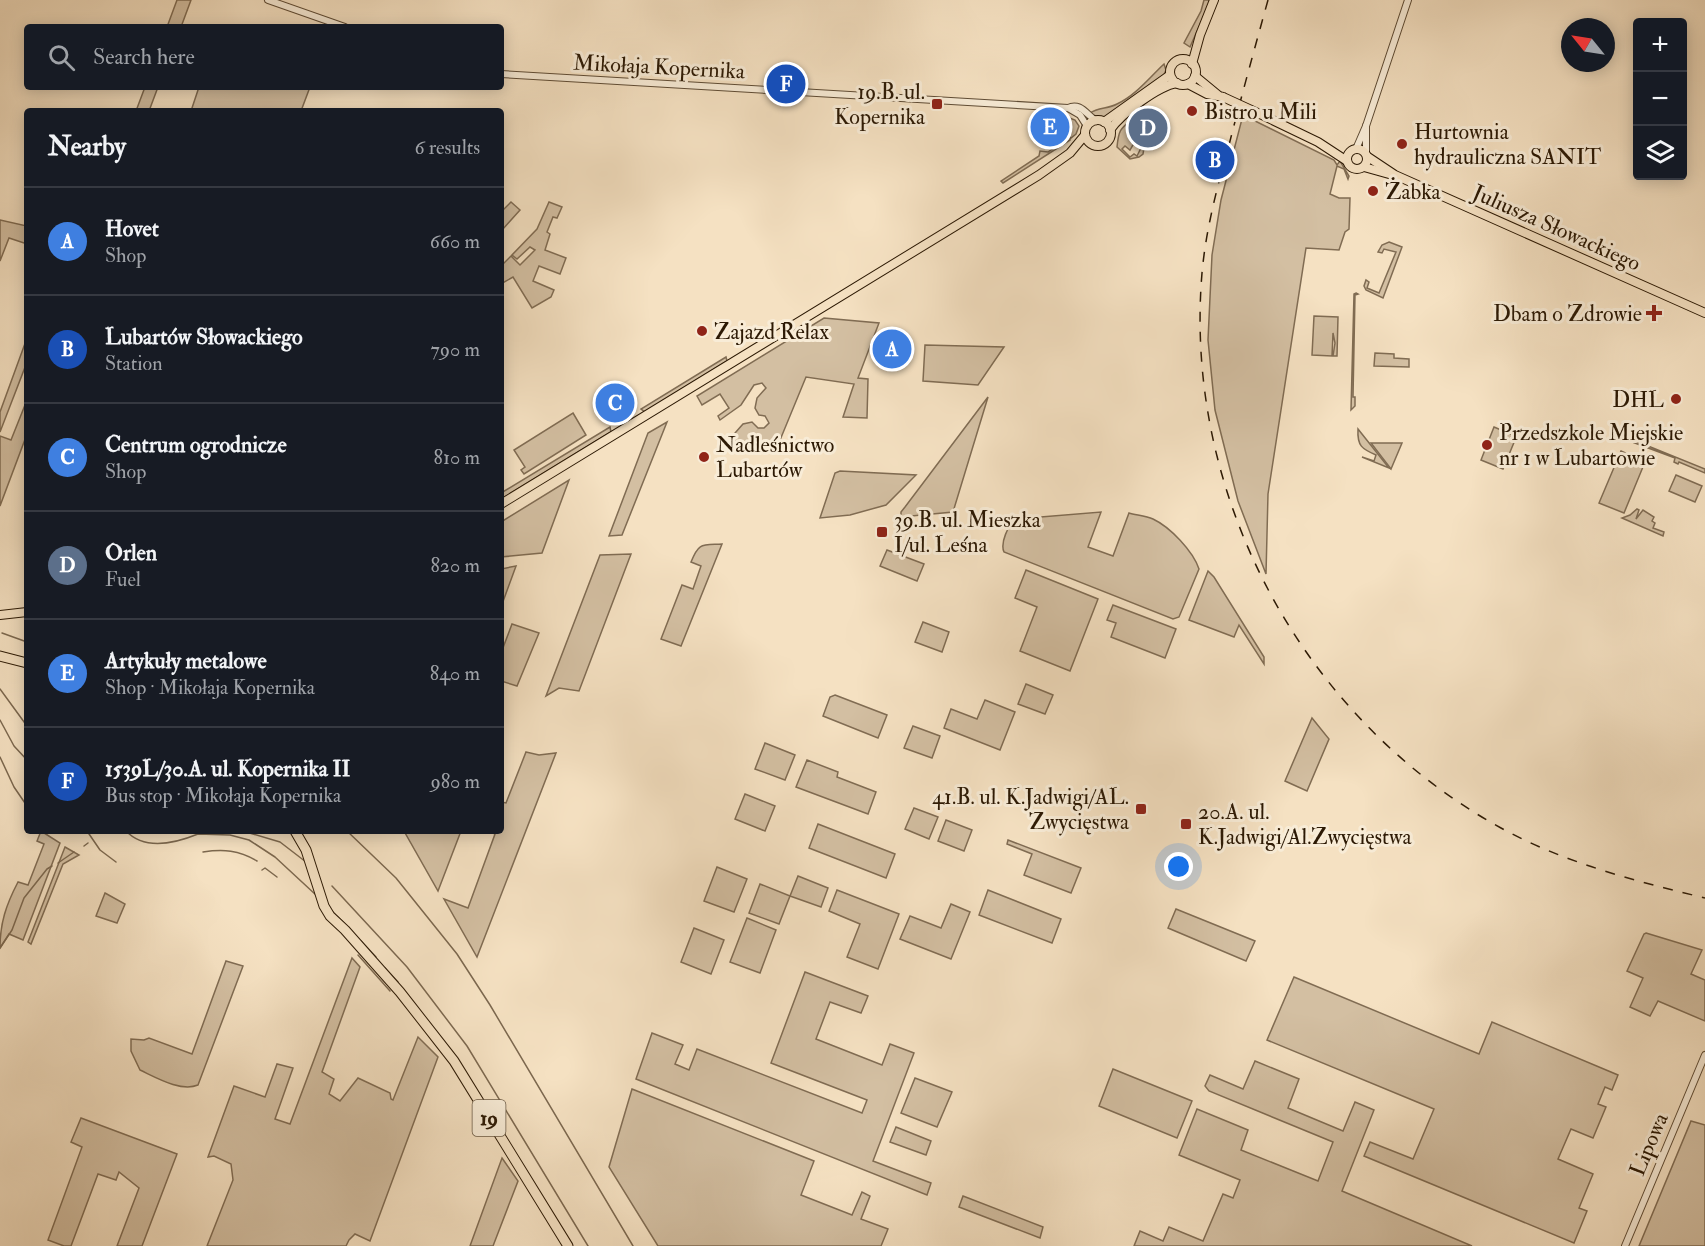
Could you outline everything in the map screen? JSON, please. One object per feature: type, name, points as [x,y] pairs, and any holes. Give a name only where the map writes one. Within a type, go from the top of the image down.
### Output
[{"type":"highway","points":[[0,656],[24,662]]},
{"type":"highway","name":"19","points":[[297,834],[306,850],[324,906],[330,916],[400,992],[454,1061],[568,1246]]},
{"type":"main road","points":[[1188,62],[1214,0]]},
{"type":"main road","points":[[1070,153],[1086,131],[1170,75],[1173,65],[1178,60],[1188,62]]},
{"type":"main road","points":[[1188,62],[1195,76],[1221,96],[1318,142],[1339,149],[1362,149],[1367,155],[1364,167],[1353,168],[1347,161],[1318,142]]},
{"type":"main road","points":[[1170,75],[1177,83]]},
{"type":"main road","points":[[1188,84],[1195,76]]},
{"type":"main road","points":[[504,502],[1024,184],[1070,153],[1091,144],[1097,146],[1104,144],[1110,138],[1110,130],[1119,119],[1164,87],[1177,83],[1188,84],[1207,94],[1221,96]]},
{"type":"main road","points":[[1100,121],[1110,130]]},
{"type":"main road","points":[[1086,131],[1091,144]]},
{"type":"main road","points":[[1347,161],[1348,154],[1354,149]]},
{"type":"main road","name":"Juliusza Słowackiego","points":[[1367,155],[1395,175]]},
{"type":"main road","name":"Juliusza Słowackiego","points":[[1364,167],[1395,175],[1705,313]]},
{"type":"main road","points":[[0,615],[24,612]]},
{"type":"street","points":[[268,0],[336,24]]},
{"type":"street","points":[[1354,149],[1366,126],[1408,0]]},
{"type":"street","name":"Mikołaja Kopernika","points":[[504,74],[1068,108],[1072,106],[1080,108],[1100,121]]},
{"type":"street","points":[[1068,108],[1080,115],[1086,131]]},
{"type":"street","points":[[1366,126],[1367,155]]},
{"type":"street","name":"Lipowa","points":[[1625,1246],[1705,1055]]},
{"type":"shaded area","points":[[177,0],[191,0],[182,24],[168,24]]},
{"type":"shaded area","points":[[1204,0],[1211,0],[1190,47],[1184,43],[1201,11]]},
{"type":"shaded area","points":[[1164,64],[1166,70],[1163,77],[1105,117],[1090,113],[1114,106],[1124,100]]},
{"type":"shaded area","points":[[144,90],[157,90],[150,108],[137,108]]},
{"type":"shaded area","points":[[198,90],[309,90],[302,108],[192,108]]},
{"type":"shaded area","points":[[1137,115],[1131,128],[1134,143],[1130,150],[1125,146],[1122,149],[1130,157],[1134,154],[1137,156],[1141,148],[1144,148],[1143,154],[1130,159],[1117,147],[1118,140],[1122,129]]},
{"type":"shaded area","points":[[1243,115],[1334,160],[1337,165],[1340,161],[1349,176],[1348,179],[1344,169],[1337,166],[1330,194],[1339,198],[1350,198],[1349,229],[1345,232],[1339,250],[1306,248],[1268,494],[1266,574],[1238,501],[1215,410],[1208,340],[1212,255],[1221,200]]},
{"type":"shaded area","points":[[1067,117],[1075,120],[1079,126],[1076,134],[1070,137],[1070,140],[1003,183],[1001,181],[1039,156],[1040,151],[1048,152],[1065,140],[1066,135],[1069,137],[1066,133]]},
{"type":"shaded area","points":[[511,202],[520,210],[504,228],[504,209]]},
{"type":"shaded area","points":[[549,202],[562,207],[557,218],[553,217],[547,232],[550,234],[545,250],[566,258],[560,274],[539,266],[533,281],[554,290],[551,297],[532,308],[513,277],[504,282],[504,263],[511,256],[520,265],[535,250],[530,247],[517,259],[512,255],[537,229]]},
{"type":"shaded area","points":[[0,220],[24,225],[24,243],[9,238],[0,261]]},
{"type":"shaded area","points":[[1389,242],[1402,247],[1383,298],[1366,290],[1364,286],[1366,280],[1369,282],[1367,288],[1379,293],[1396,252],[1384,249],[1382,253],[1378,252],[1382,245]]},
{"type":"shaded area","points":[[1354,294],[1358,294],[1355,295],[1353,397],[1355,397],[1355,406],[1351,410]]},
{"type":"shaded area","points":[[1314,316],[1338,317],[1337,356],[1333,356],[1335,343],[1333,333],[1332,356],[1312,355]]},
{"type":"shaded area","points":[[824,318],[879,323],[858,378],[868,379],[867,418],[843,417],[854,384],[806,377],[778,445],[768,451],[753,444],[743,445],[734,441],[735,433],[743,424],[752,422],[758,428],[764,428],[769,423],[765,416],[759,415],[755,408],[757,398],[766,388],[762,383],[754,385],[741,405],[720,420],[718,416],[729,408],[720,394],[702,405],[697,396]]},
{"type":"shaded area","points":[[925,345],[1004,347],[978,385],[923,381]]},
{"type":"shaded area","points":[[24,346],[24,370],[0,432],[0,412]]},
{"type":"shaded area","points":[[1375,353],[1394,354],[1394,358],[1409,359],[1409,367],[1374,366]]},
{"type":"shaded area","points":[[726,357],[727,361],[645,412],[641,409]]},
{"type":"shaded area","points":[[988,397],[953,512],[901,517],[901,512]]},
{"type":"shaded area","points":[[24,408],[24,442],[0,506],[0,436],[11,440]]},
{"type":"shaded area","points":[[573,413],[586,435],[524,474],[521,470],[525,467],[514,450]]},
{"type":"shaded area","points":[[667,422],[622,535],[609,536],[648,433]]},
{"type":"shaded area","points":[[610,427],[611,432],[504,497],[504,491]]},
{"type":"shaded area","points":[[1494,427],[1513,435],[1515,440],[1503,469],[1481,460]]},
{"type":"shaded area","points":[[1358,429],[1389,468],[1362,457],[1374,461],[1376,455],[1361,446]]},
{"type":"shaded area","points":[[1616,433],[1705,469],[1705,473],[1679,462],[1678,464],[1674,462],[1675,458],[1619,437]]},
{"type":"shaded area","points":[[1371,443],[1402,443],[1391,469]]},
{"type":"shaded area","points":[[1621,451],[1645,462],[1624,513],[1599,503]]},
{"type":"shaded area","points":[[840,471],[916,475],[886,505],[850,515],[820,518],[835,473]]},
{"type":"shaded area","points":[[1676,475],[1702,486],[1695,502],[1669,491]]},
{"type":"shaded area","points":[[569,480],[542,553],[504,557],[504,520]]},
{"type":"shaded area","points":[[1639,510],[1636,519],[1643,510],[1654,517],[1653,528],[1664,532],[1663,536],[1622,518]]},
{"type":"shaded area","points":[[1101,512],[1088,547],[1113,556],[1129,513],[1160,523],[1186,547],[1199,569],[1179,617],[1173,619],[1004,552],[1003,544],[1006,534],[1016,519]]},
{"type":"shaded area","points":[[722,544],[681,646],[661,639],[682,585],[693,589],[701,566],[691,562],[696,551],[702,546]]},
{"type":"shaded area","points":[[887,550],[924,564],[917,581],[880,566]]},
{"type":"shaded area","points":[[631,554],[579,691],[559,688],[546,696],[600,555]]},
{"type":"shaded area","points":[[516,566],[504,599],[504,568]]},
{"type":"shaded area","points":[[1026,570],[1098,599],[1070,671],[1020,651],[1037,607],[1015,598]]},
{"type":"shaded area","points":[[1208,571],[1264,657],[1264,664],[1239,625],[1234,637],[1189,620]]},
{"type":"shaded area","points":[[1113,605],[1176,629],[1165,658],[1111,637],[1116,623],[1107,620]]},
{"type":"shaded area","points":[[923,622],[949,632],[942,652],[915,642]]},
{"type":"shaded area","points":[[512,624],[539,633],[517,686],[504,682],[504,645]]},
{"type":"shaded area","points":[[1026,684],[1053,695],[1045,714],[1018,704]]},
{"type":"shaded area","points":[[835,695],[887,715],[878,738],[823,716],[830,697]]},
{"type":"shaded area","points":[[985,700],[1015,712],[1000,750],[944,728],[951,709],[977,719]]},
{"type":"shaded area","points":[[1312,718],[1329,739],[1307,791],[1285,781]]},
{"type":"shaded area","points":[[913,726],[940,736],[932,758],[904,748]]},
{"type":"shaded area","points":[[765,743],[795,755],[785,780],[755,769]]},
{"type":"shaded area","points":[[526,752],[539,755],[556,753],[477,957],[444,899],[468,908],[495,834],[504,834],[504,803],[506,803]]},
{"type":"shaded area","points":[[807,760],[838,772],[837,777],[876,792],[868,814],[796,787]]},
{"type":"shaded area","points":[[745,794],[775,806],[765,831],[735,819]]},
{"type":"shaded area","points":[[914,808],[938,817],[929,839],[905,829]]},
{"type":"shaded area","points":[[946,820],[972,830],[964,851],[938,841]]},
{"type":"shaded area","points":[[818,824],[895,854],[886,878],[809,848]]},
{"type":"shaded area","points":[[40,834],[46,834],[60,843],[23,940],[9,934],[0,948],[4,914],[10,898],[18,882],[28,885],[44,844],[37,841]]},
{"type":"shaded area","points":[[406,834],[460,834],[438,891]]},
{"type":"shaded area","points":[[1008,840],[1081,868],[1071,893],[1024,875],[1032,854],[1007,844]]},
{"type":"shaded area","points":[[65,847],[79,855],[63,864],[31,944],[28,942]]},
{"type":"shaded area","points":[[717,867],[747,879],[734,912],[704,901]]},
{"type":"shaded area","points":[[798,876],[828,888],[821,907],[790,896]]},
{"type":"shaded area","points":[[760,884],[790,896],[779,924],[749,913]]},
{"type":"shaded area","points":[[837,890],[899,914],[878,969],[847,957],[860,924],[829,911]]},
{"type":"shaded area","points":[[988,890],[1061,919],[1052,943],[979,915]]},
{"type":"shaded area","points":[[105,893],[125,904],[117,923],[96,916]]},
{"type":"shaded area","points":[[951,904],[970,912],[951,959],[900,939],[910,916],[941,928]]},
{"type":"shaded area","points":[[1176,909],[1255,941],[1246,961],[1168,928]]},
{"type":"shaded area","points":[[747,918],[776,930],[760,973],[730,962]]},
{"type":"shaded area","points":[[694,928],[724,940],[711,974],[681,962]]},
{"type":"shaded area","points":[[1646,933],[1702,950],[1691,974],[1705,980],[1705,1021],[1658,1001],[1650,1016],[1630,1007],[1643,978],[1627,971]]},
{"type":"shaded area","points":[[352,958],[360,967],[322,1072],[334,1079],[329,1094],[340,1101],[358,1078],[390,1093],[393,1100],[418,1037],[438,1057],[370,1241],[355,1234],[346,1246],[207,1246],[233,1180],[231,1164],[214,1156],[208,1157],[234,1086],[265,1097],[277,1064],[293,1068],[275,1119],[290,1124]]},
{"type":"shaded area","points":[[226,961],[243,966],[198,1085],[184,1087],[140,1070],[131,1051],[131,1039],[149,1038],[192,1054]]},
{"type":"shaded area","points":[[805,972],[868,996],[861,1013],[830,1002],[816,1039],[882,1065],[890,1044],[914,1053],[873,1161],[931,1183],[927,1195],[636,1079],[652,1033],[683,1045],[675,1064],[689,1070],[697,1049],[862,1113],[867,1100],[771,1063]]},
{"type":"shaded area","points":[[1294,977],[1479,1054],[1492,1022],[1618,1075],[1612,1090],[1605,1087],[1598,1104],[1606,1107],[1593,1138],[1571,1129],[1558,1159],[1593,1174],[1579,1208],[1587,1211],[1574,1243],[1364,1156],[1370,1142],[1413,1159],[1434,1109],[1267,1040]]},
{"type":"shaded area","points":[[1255,1061],[1299,1079],[1288,1108],[1343,1131],[1355,1102],[1374,1110],[1342,1191],[1472,1246],[1134,1246],[1140,1231],[1163,1241],[1169,1227],[1203,1241],[1223,1194],[1233,1198],[1240,1180],[1179,1155],[1197,1109],[1248,1130],[1241,1150],[1318,1181],[1333,1142],[1209,1091],[1205,1086],[1210,1075],[1243,1089]]},
{"type":"shaded area","points":[[1113,1069],[1192,1101],[1177,1138],[1099,1106]]},
{"type":"shaded area","points":[[915,1078],[952,1092],[937,1127],[901,1113]]},
{"type":"shaded area","points":[[632,1089],[814,1161],[801,1195],[852,1215],[862,1192],[870,1196],[861,1219],[888,1229],[881,1246],[658,1246],[609,1167]]},
{"type":"shaded area","points":[[81,1118],[177,1154],[142,1246],[117,1246],[139,1188],[119,1172],[116,1180],[98,1174],[71,1246],[48,1240],[82,1147],[71,1142]]},
{"type":"shaded area","points":[[1691,1121],[1705,1125],[1705,1246],[1639,1246]]},
{"type":"shaded area","points":[[896,1127],[931,1141],[926,1155],[890,1142]]},
{"type":"shaded area","points":[[502,1158],[518,1181],[493,1246],[470,1246]]},
{"type":"shaded area","points":[[963,1196],[1043,1227],[1040,1238],[959,1207]]},
{"type":"waterway","points":[[2,633],[24,641]]},
{"type":"waterway","points":[[0,689],[24,722]]},
{"type":"waterway","points":[[0,720],[14,746],[24,757]]},
{"type":"waterway","points":[[0,757],[14,787],[24,802]]},
{"type":"waterway","points":[[89,834],[100,850],[116,862]]},
{"type":"waterway","points":[[130,834],[151,843],[171,842],[198,834]]},
{"type":"waterway","points":[[198,834],[230,835],[249,840],[275,857],[316,895]]},
{"type":"waterway","points":[[253,834],[280,842],[306,862]]},
{"type":"waterway","points":[[350,834],[396,878],[457,954],[490,1005],[633,1246]]},
{"type":"waterway","points":[[84,846],[88,843]]},
{"type":"waterway","points":[[203,852],[231,851],[257,861]]},
{"type":"waterway","points":[[58,863],[74,852]]},
{"type":"waterway","points":[[0,948],[12,930],[24,898],[52,866]]},
{"type":"waterway","points":[[262,870],[265,868],[277,877]]},
{"type":"waterway","points":[[332,886],[407,967],[467,1046],[588,1246]]},
{"type":"waterway","points":[[332,911],[344,923]]},
{"type":"waterway","points":[[361,941],[376,957]]},
{"type":"waterway","points":[[358,955],[390,991]]},
{"type":"waterway","points":[[385,968],[398,982]]},
{"type":"railway","points":[[1268,0],[1209,223],[1202,273],[1201,357],[1213,439],[1236,519],[1271,594],[1315,664],[1368,727],[1431,782],[1501,828],[1550,851],[1627,878],[1705,898]]},
{"type":"place","name":"1539L/30.A. ul. Kopernika II","points":[[786,84]]},
{"type":"place","name":"19.B. ul. Kopernika","points":[[937,104]]},
{"type":"place","name":"Bistro u Mili","points":[[1192,111]]},
{"type":"place","name":"Artykuły metalowe","points":[[1050,127]]},
{"type":"place","name":"Orlen","points":[[1148,128]]},
{"type":"place","name":"Hurtownia hydrauliczna SANIT","points":[[1402,144]]},
{"type":"place","name":"Lubartów Słowackiego","points":[[1215,160]]},
{"type":"place","name":"Żabka","points":[[1373,191]]},
{"type":"place","name":"Dbam o Zdrowie","points":[[1654,313]]},
{"type":"place","name":"Zajazd Relax","points":[[702,331]]},
{"type":"place","name":"Hovet","points":[[892,349]]},
{"type":"place","name":"DHL","points":[[1676,399]]},
{"type":"place","name":"Centrum ogrodnicze","points":[[615,403]]},
{"type":"place","name":"Przedszkole Miejskie nr 1 w Lubartowie","points":[[1487,445]]},
{"type":"place","name":"Nadleśnictwo Lubartów","points":[[704,457]]},
{"type":"place","name":"39.B. ul. Mieszka I/ul. Leśna","points":[[882,532]]},
{"type":"place","name":"41.B. ul. K.Jadwigi/AL. Zwycięstwa","points":[[1141,809]]},
{"type":"place","name":"20.A. ul. K.Jadwigi/Al.Zwycięstwa","points":[[1186,824]]}]
